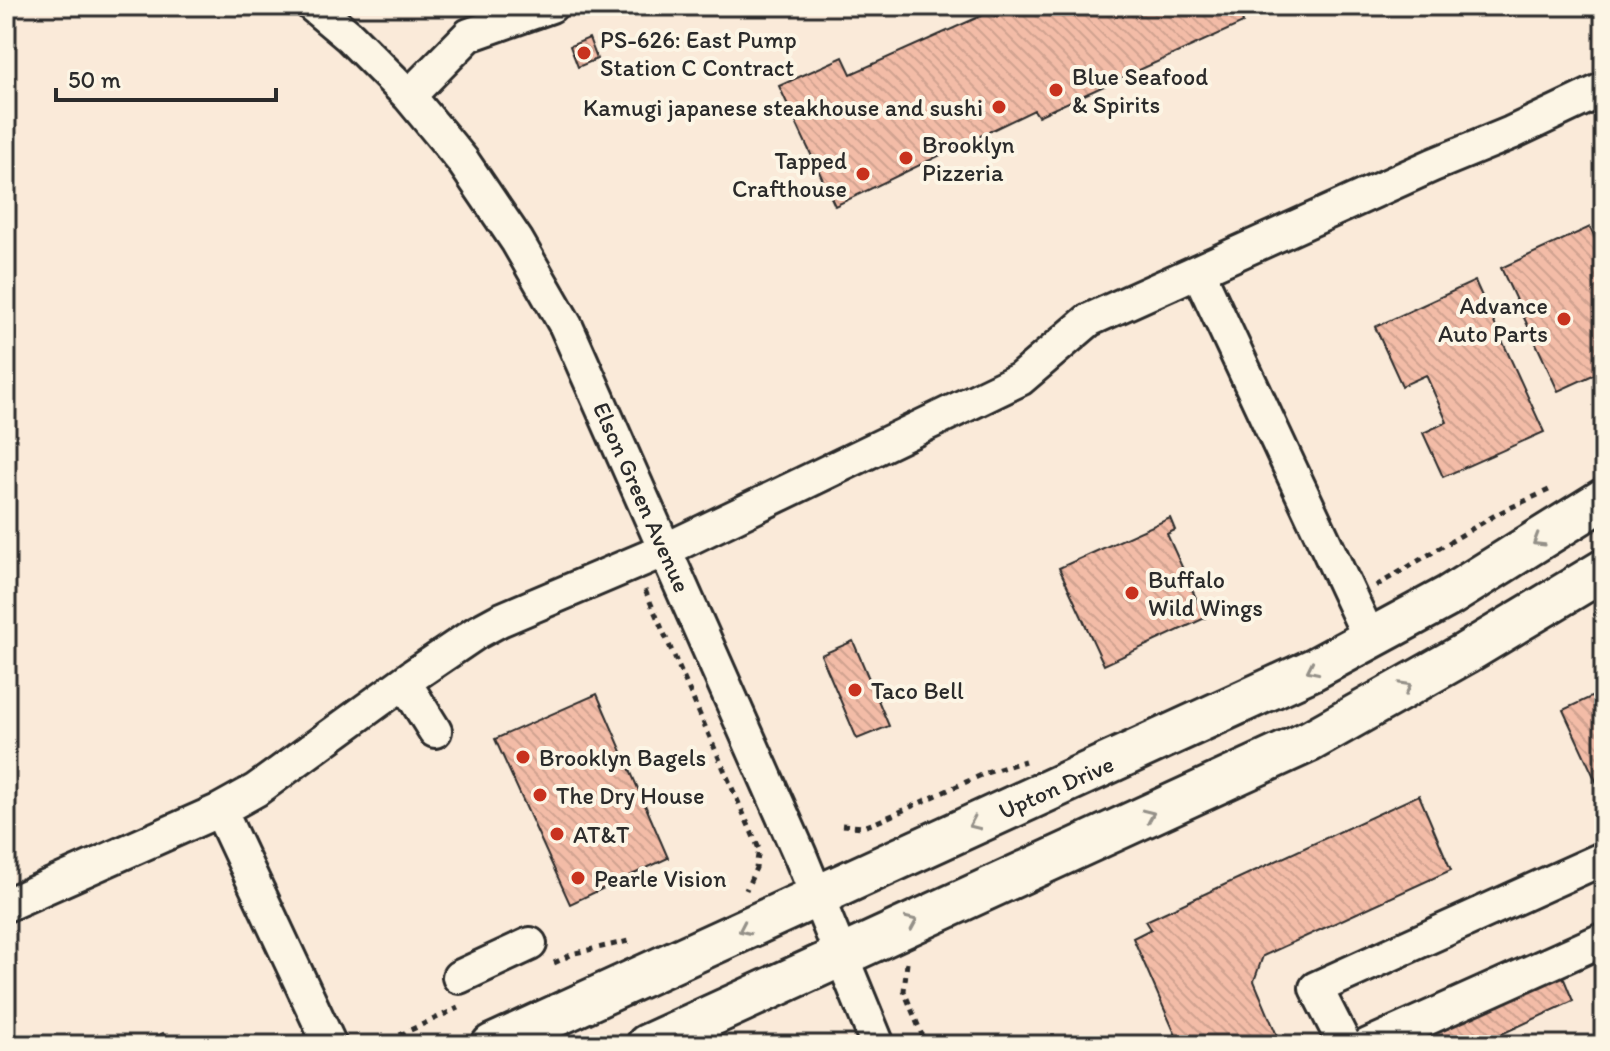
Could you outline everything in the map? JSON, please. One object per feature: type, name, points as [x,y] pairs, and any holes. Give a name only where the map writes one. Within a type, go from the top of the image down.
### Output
[{"type":"main road","name":"Upton Drive","points":[[492,1045],[1314,669],[1449,596],[1604,499]]},
{"type":"main road","points":[[647,1045],[1310,741],[1604,570]]},
{"type":"street","name":"Elson Green Avenue","points":[[313,6],[350,37],[409,96],[462,160],[517,241],[559,314],[665,550],[878,1045]]},
{"type":"street","points":[[409,96],[469,35],[551,6]]},
{"type":"street","points":[[6,905],[220,810],[256,790],[476,633],[500,620],[665,550],[1020,379],[1089,320],[1604,89]]},
{"type":"street","points":[[1198,271],[1370,639]]},
{"type":"street","points":[[405,683],[435,731]]},
{"type":"street","points":[[220,810],[330,1045]]},
{"type":"street","points":[[1345,1045],[1316,988],[1604,858]]},
{"type":"street","points":[[1368,1045],[1604,939]]},
{"type":"street","points":[[461,992],[538,955]]},
{"type":"path","points":[[1352,601],[1497,514],[1566,481]]},
{"type":"path","points":[[634,563],[759,849],[756,868],[741,896]]},
{"type":"path","points":[[842,825],[863,827],[875,823],[986,773],[1027,760]]},
{"type":"path","points":[[538,955],[575,953],[646,937]]},
{"type":"path","points":[[910,959],[905,970],[904,991],[926,1045]]},
{"type":"path","points":[[378,1045],[461,992]]},
{"type":"building","points":[[1018,6],[1262,6],[1241,15],[1243,23],[1038,116],[1034,110],[835,206],[779,86],[843,57],[851,74],[992,11],[996,16]]},
{"type":"building","name":"PS-626: East Pump Station C Contract","points":[[589,38],[597,59],[578,67],[570,46]]},
{"type":"building","name":"Advance Auto Parts","points":[[1590,227],[1604,257],[1604,370],[1558,391],[1501,268]]},
{"type":"building","points":[[1475,281],[1544,432],[1443,477],[1423,433],[1447,422],[1426,375],[1402,386],[1375,327]]},
{"type":"building","name":"Buffalo Wild Wings","points":[[1170,518],[1175,530],[1167,534],[1205,618],[1104,665],[1059,568]]},
{"type":"building","name":"Taco Bell","points":[[853,641],[889,726],[857,739],[821,655]]},
{"type":"building","points":[[1604,691],[1604,791],[1601,792],[1563,710]]},
{"type":"building","points":[[597,694],[668,858],[570,904],[495,739]]},
{"type":"building","points":[[1419,795],[1451,870],[1263,956],[1254,981],[1281,1045],[1180,1045],[1133,938],[1151,929],[1146,921]]},
{"type":"building","points":[[1561,972],[1573,1001],[1478,1045],[1397,1045]]},
{"type":"building","points":[[163,1033],[169,1045],[138,1045]]},
{"type":"place","name":"PS-626: East Pump Station C Contract","points":[[584,53]]},
{"type":"place","name":"Blue Seafood & Spirits","points":[[1056,90]]},
{"type":"place","name":"Kamugi japanese steakhouse and sushi","points":[[999,107]]},
{"type":"place","name":"Brooklyn Pizzeria","points":[[906,158]]},
{"type":"place","name":"Tapped Crafthouse","points":[[863,174]]},
{"type":"place","name":"Advance Auto Parts","points":[[1564,319]]},
{"type":"place","name":"Buffalo Wild Wings","points":[[1132,593]]},
{"type":"place","name":"Taco Bell","points":[[855,690]]},
{"type":"place","name":"Brooklyn Bagels","points":[[523,757]]},
{"type":"place","name":"The Dry House","points":[[540,795]]},
{"type":"place","name":"AT&T","points":[[557,834]]},
{"type":"place","name":"Pearle Vision","points":[[578,878]]}]
